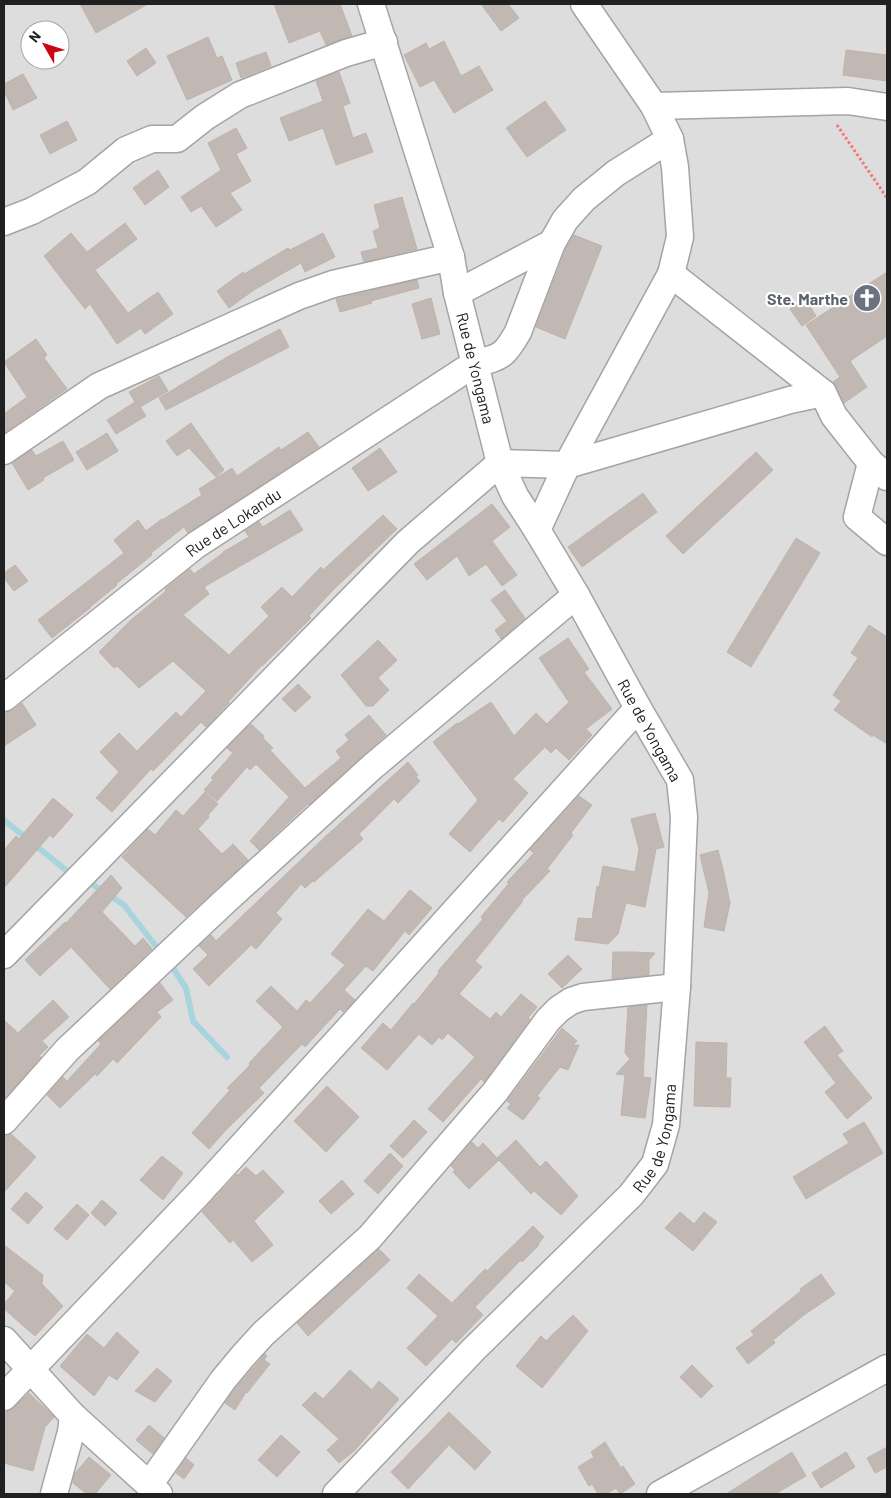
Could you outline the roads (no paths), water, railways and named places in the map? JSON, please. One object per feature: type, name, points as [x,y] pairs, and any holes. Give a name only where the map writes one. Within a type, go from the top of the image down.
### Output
[{"type":"street","name":"Rue de Yongama","points":[[336,1494],[474,1349],[632,1195],[655,1164],[666,1125],[677,987],[684,817],[680,780],[576,595],[515,496],[500,463],[457,293],[451,257],[371,4]]},
{"type":"street","points":[[537,530],[567,465],[671,274],[680,237],[675,167],[670,139],[654,106],[584,4]]},
{"type":"street","points":[[4,222],[32,211],[87,182],[126,150],[152,139],[177,139],[205,117],[240,95],[346,53],[384,42]]},
{"type":"street","points":[[654,106],[848,101],[887,107]]},
{"type":"street","name":"Rue de Lokandu","points":[[4,698],[196,544],[474,364],[500,357],[510,346],[518,332],[552,243],[565,220],[584,199],[616,173],[670,139]]},
{"type":"street","points":[[457,293],[552,243]]},
{"type":"street","points":[[4,451],[99,386],[300,296],[333,284],[451,257]]},
{"type":"street","points":[[671,274],[823,393],[834,416],[879,470],[857,517],[887,542]]},
{"type":"street","points":[[4,955],[408,542],[500,463],[567,465],[780,403],[823,393]]},
{"type":"street","points":[[4,1121],[67,1050],[222,904],[372,768],[576,595]]},
{"type":"street","points":[[4,1397],[197,1195],[638,708]]},
{"type":"street","points":[[4,1340],[73,1416],[154,1490],[223,1380],[243,1356],[263,1334],[370,1237],[495,1092],[548,1020],[559,1009],[571,1001],[583,997],[677,987]]},
{"type":"street","points":[[660,1494],[887,1368]]},
{"type":"street","points":[[54,1494],[71,1432],[73,1416]]},
{"type":"waterway","points":[[4,820],[72,875]]},
{"type":"waterway","points":[[89,882],[124,905],[161,953]]},
{"type":"waterway","points":[[171,965],[186,988],[193,1021],[227,1057]]},
{"type":"place","name":"Ste. Marthe","points":[[867,298]]}]
